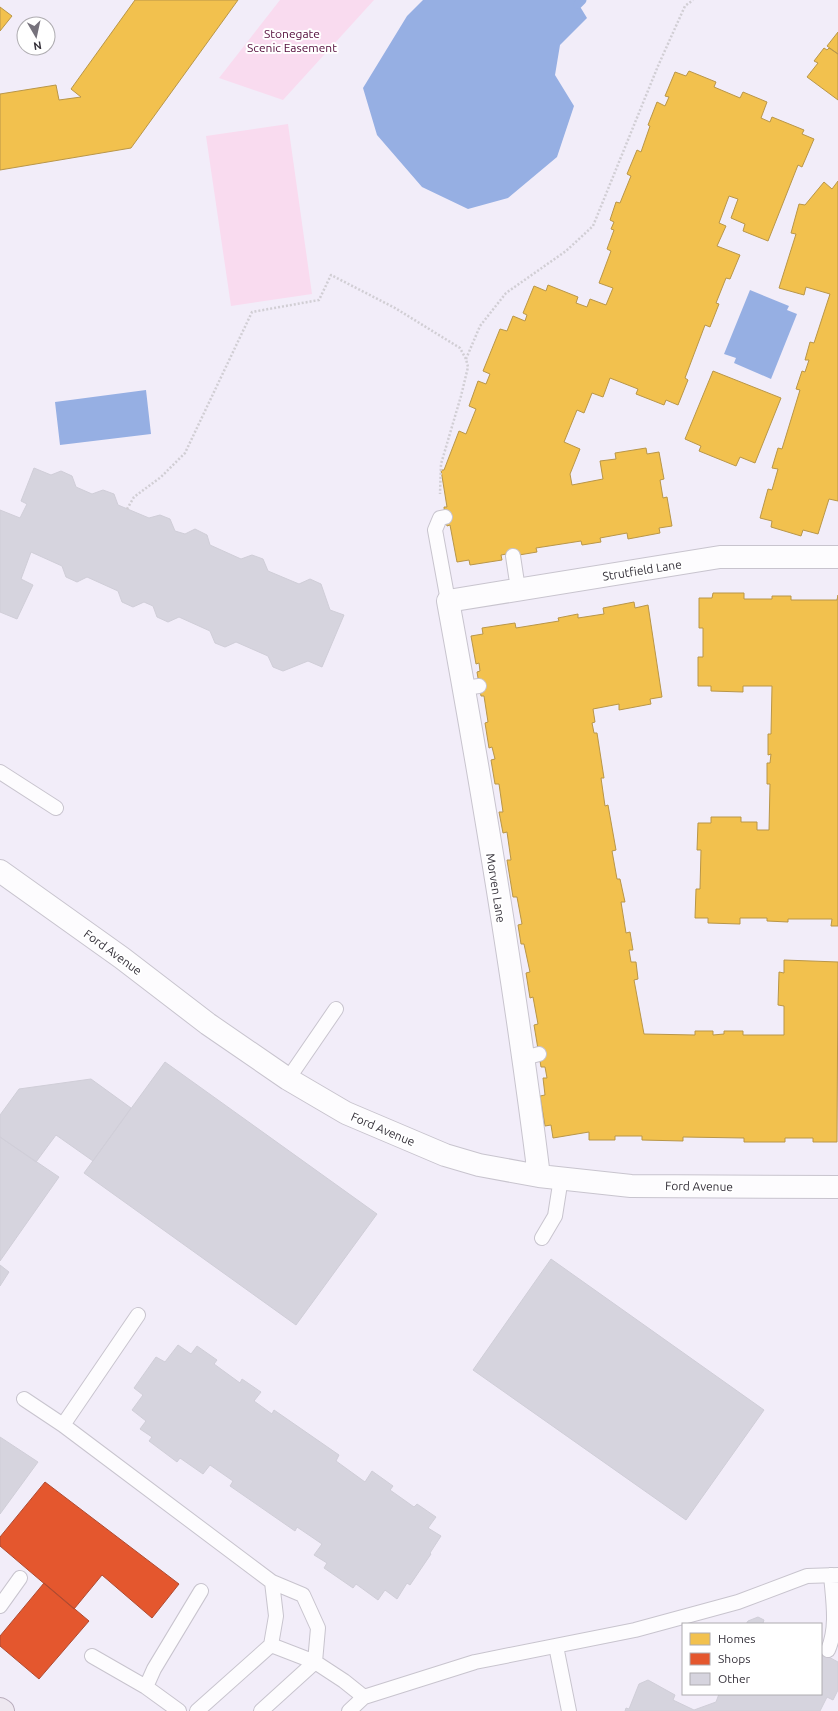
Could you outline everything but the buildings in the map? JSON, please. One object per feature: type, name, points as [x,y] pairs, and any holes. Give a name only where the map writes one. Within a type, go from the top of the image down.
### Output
[{"type":"street","name":"Strutfield Lane","points":[[448,600],[720,557],[838,557]]},
{"type":"street","name":"Morven Lane","points":[[448,600],[472,687],[532,1056],[539,1176]]},
{"type":"street","name":"Ford Avenue","points":[[0,871],[122,958],[208,1024],[288,1079],[346,1113],[445,1155],[479,1165],[539,1176],[630,1186],[838,1187]]},
{"type":"lane","points":[[442,518],[435,530],[448,600]]},
{"type":"lane","points":[[513,556],[518,590]]},
{"type":"lane","points":[[0,772],[56,808]]},
{"type":"lane","points":[[288,1079],[336,1009]]},
{"type":"lane","points":[[542,1238],[555,1216],[561,1178]]},
{"type":"lane","points":[[63,1425],[138,1315]]},
{"type":"lane","points":[[24,1399],[63,1425],[272,1582],[303,1595],[318,1628],[315,1662],[262,1711]]},
{"type":"lane","points":[[349,1711],[364,1697],[475,1662],[635,1630],[738,1602],[807,1576],[834,1575],[835,1616],[832,1642],[828,1650]]},
{"type":"lane","points":[[0,1606],[20,1578]]},
{"type":"lane","points":[[196,1711],[271,1646],[276,1616],[272,1582]]},
{"type":"lane","points":[[146,1687],[154,1669],[201,1591]]},
{"type":"lane","points":[[271,1646],[315,1662],[344,1681],[364,1697]]},
{"type":"lane","points":[[556,1646],[570,1711]]},
{"type":"lane","points":[[92,1656],[146,1687],[179,1711]]},
{"type":"path","points":[[466,359],[480,326],[506,293],[566,251],[593,226],[658,66],[685,6],[693,0]]},
{"type":"path","points":[[127,509],[134,497],[161,477],[185,453],[252,312],[319,300],[331,275],[395,308],[460,348],[466,359],[468,367],[441,464],[442,518]]},
{"type":"green space","name":"Stonegate Scenic Easement","points":[[280,0],[374,0],[283,100],[219,78]]},
{"type":"green space","points":[[288,124],[312,294],[231,306],[206,136]]},
{"type":"water","points":[[423,0],[576,0],[587,18],[560,45],[555,75],[574,106],[557,157],[508,198],[468,209],[422,187],[377,135],[363,88],[407,16]]},
{"type":"water","points":[[750,290],[789,306],[787,310],[797,314],[771,379],[734,363],[736,358],[724,354]]},
{"type":"water","points":[[146,390],[151,434],[60,445],[55,402]]},
{"type":"waterway","points":[[578,4],[582,0]]}]
